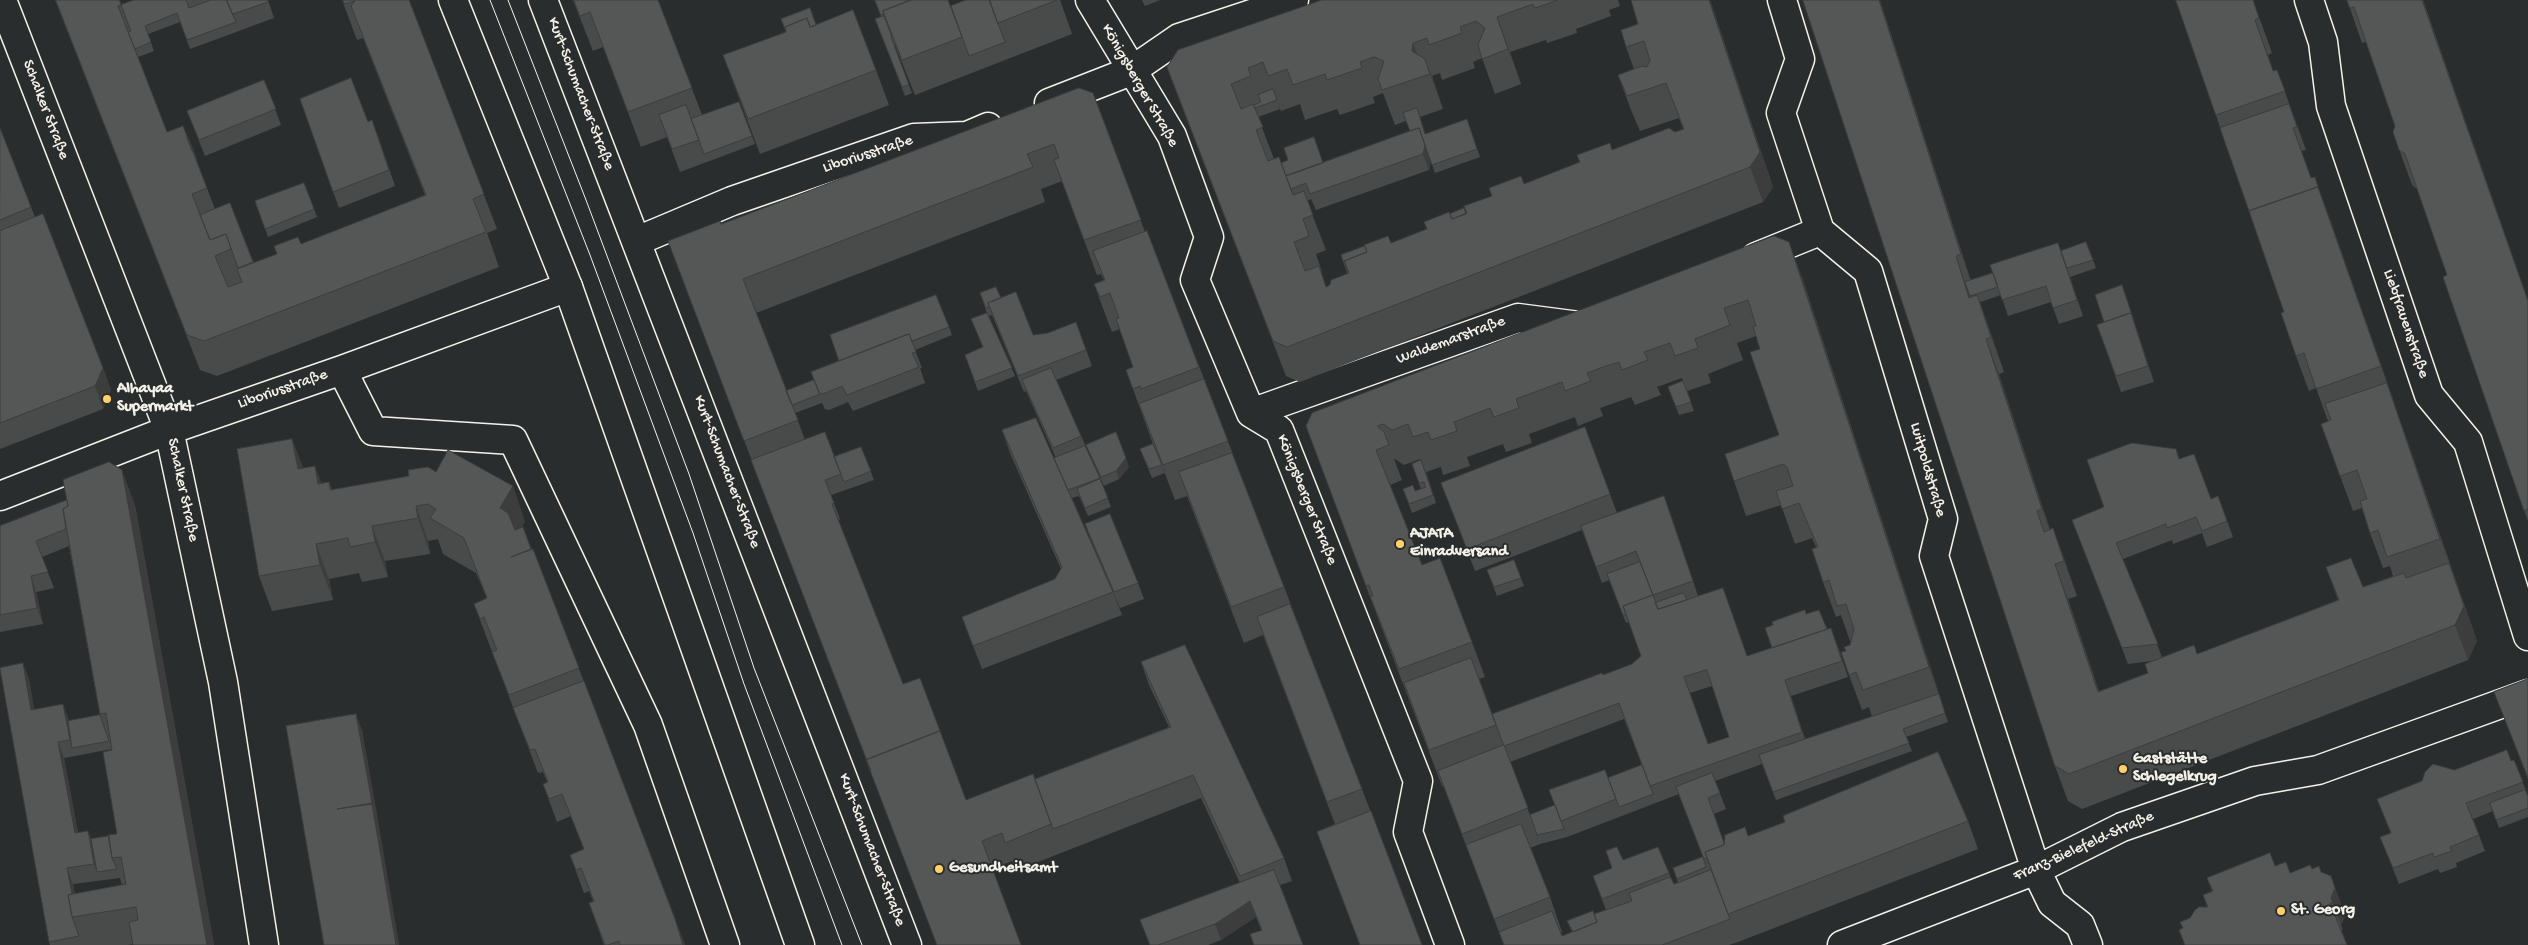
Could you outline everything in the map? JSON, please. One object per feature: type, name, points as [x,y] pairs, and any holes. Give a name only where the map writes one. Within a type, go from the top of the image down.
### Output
[{"type":"street","name":"Schalker Straße","points":[[2,0],[169,430],[223,682],[264,945]]},
{"type":"street","points":[[453,0],[568,287],[800,945]]},
{"type":"street","name":"Kurt-Schumacher-Straße","points":[[543,0],[907,945]]},
{"type":"street","name":"Königsberger Straße","points":[[1090,0],[1172,136],[1210,237],[1195,280],[1251,413],[1279,430],[1418,781],[1408,832],[1450,945]]},
{"type":"street","name":"Liboriusstraße","points":[[637,240],[732,201],[914,138],[967,136],[1131,70],[1180,38],[1294,0]]},
{"type":"street","points":[[1731,268],[1820,231],[1781,113],[1800,59],[1782,0]]},
{"type":"street","name":"Liebfrauenstraße","points":[[2309,0],[2323,42],[2331,106],[2429,395],[2468,442],[2528,636]]},
{"type":"street","name":"Luitpoldstraße","points":[[1820,231],[1868,272],[1943,519],[1934,556],[2036,870],[2052,904],[2080,925],[2088,945]]},
{"type":"street","name":"Liboriusstraße","points":[[0,496],[169,430],[342,370],[568,287]]},
{"type":"street","name":"Waldemarstraße","points":[[1251,413],[1518,318],[1587,328],[1614,316]]},
{"type":"street","points":[[342,370],[373,431],[513,440],[648,725],[725,945]]},
{"type":"street","name":"Franz-Bielefeld-Straße","points":[[1842,945],[2036,870],[2122,827],[2255,781],[2318,770],[2528,694]]},
{"type":"building","points":[[56,0],[119,0],[121,4],[118,6],[167,132],[183,126],[207,188],[192,194],[210,240],[226,234],[231,249],[215,256],[228,287],[242,282],[237,269],[277,254],[274,246],[298,237],[301,244],[426,195],[351,6],[355,1],[344,4],[343,0],[409,0],[484,194],[473,199],[486,232],[204,341],[187,335]]},
{"type":"building","points":[[134,0],[186,0],[189,8],[211,0],[226,0],[236,22],[187,40],[177,13],[145,26],[151,42],[135,49],[128,32],[131,31],[121,5]]},
{"type":"building","points":[[227,0],[268,0],[268,2],[233,14]]},
{"type":"building","points":[[574,0],[658,0],[692,88],[628,112],[590,12],[580,16]]},
{"type":"building","points":[[875,0],[911,0],[883,11],[884,14],[881,15]]},
{"type":"building","points":[[911,0],[948,0],[962,37],[902,60],[883,11]]},
{"type":"building","points":[[966,0],[989,0],[1005,42],[969,56],[951,6]]},
{"type":"building","points":[[990,0],[1057,0],[998,23]]},
{"type":"building","points":[[1322,0],[1558,0],[1535,8],[1533,4],[1497,17],[1508,49],[1482,59],[1478,45],[1485,28],[1476,21],[1460,27],[1462,33],[1429,45],[1427,38],[1413,43],[1412,51],[1425,59],[1430,74],[1382,90],[1378,79],[1384,61],[1374,57],[1360,62],[1362,68],[1327,80],[1325,74],[1293,85],[1287,69],[1268,76],[1263,62],[1248,68],[1251,76],[1231,84],[1241,109],[1253,104],[1263,127],[1256,130],[1268,161],[1279,157],[1293,195],[1304,191],[1313,215],[1303,219],[1309,236],[1294,242],[1305,271],[1319,266],[1326,287],[1330,285],[1331,280],[1349,273],[1344,261],[1367,252],[1364,245],[1388,236],[1391,243],[1427,229],[1424,222],[1449,212],[1452,219],[1467,213],[1464,206],[1492,196],[1489,188],[1521,176],[1524,184],[1580,162],[1577,155],[1610,143],[1612,150],[1669,128],[1675,132],[1684,129],[1666,83],[1627,96],[1618,75],[1642,66],[1647,67],[1650,60],[1644,41],[1626,47],[1621,30],[1638,24],[1631,0],[1709,0],[1760,152],[1750,167],[1287,347],[1273,341],[1167,67],[1178,50]]},
{"type":"building","points":[[1803,0],[1879,0],[1961,254],[1956,256],[1969,298],[1977,295],[1991,337],[1986,339],[2042,509],[2037,511],[2044,532],[2053,528],[2064,561],[2055,564],[2098,692],[2148,673],[2145,664],[2194,645],[2197,654],[2339,600],[2326,567],[2351,558],[2363,587],[2404,573],[2406,578],[2449,563],[2464,606],[2455,625],[2069,774],[2055,766]]},
{"type":"building","points":[[2176,0],[2253,0],[2259,18],[2255,20],[2273,71],[2277,70],[2285,91],[2216,115]]},
{"type":"building","points":[[2347,0],[2422,0],[2528,301],[2528,509],[2524,511],[2443,277],[2447,275],[2405,154],[2399,150],[2393,132],[2395,126],[2354,7],[2350,8]]},
{"type":"building","points":[[810,8],[816,25],[810,27],[807,18],[785,27],[786,32],[781,19]]},
{"type":"building","points":[[853,10],[876,70],[748,119],[723,55],[786,32],[785,27],[807,18],[810,27]]},
{"type":"building","points":[[884,16],[909,85],[902,87],[875,19]]},
{"type":"building","points":[[351,78],[368,122],[372,120],[389,170],[333,192],[300,99]]},
{"type":"building","points":[[264,80],[276,109],[199,140],[187,111]]},
{"type":"building","points":[[1079,88],[1093,93],[1141,220],[1084,240],[1054,160],[1059,158],[1054,144],[1027,154],[1033,167],[743,279],[798,420],[744,441],[668,241],[720,221],[721,224]]},
{"type":"building","points":[[1273,89],[1277,100],[1255,108],[1254,105],[1261,102],[1258,95]]},
{"type":"building","points":[[739,102],[752,136],[704,154],[691,119]]},
{"type":"building","points":[[2289,104],[2297,127],[2293,128],[2311,178],[2315,177],[2318,187],[2249,211],[2220,128]]},
{"type":"building","points":[[686,105],[699,140],[672,149],[659,115]]},
{"type":"building","points":[[1417,108],[1425,134],[1467,119],[1477,149],[1432,165],[1419,128],[1410,131],[1403,113]]},
{"type":"building","points":[[0,128],[31,207],[0,220]]},
{"type":"building","points":[[1419,128],[1425,145],[1423,154],[1310,194],[1306,183],[1291,189],[1286,176]]},
{"type":"building","points":[[1314,137],[1323,163],[1286,176],[1281,163],[1288,160],[1284,148]]},
{"type":"building","points":[[304,183],[314,209],[265,229],[255,201]]},
{"type":"building","points":[[2318,187],[2381,366],[2316,389],[2304,353],[2296,356],[2281,313],[2284,312],[2249,211]]},
{"type":"building","points":[[230,203],[253,262],[238,268],[226,234],[210,240],[200,215]]},
{"type":"building","points":[[1464,208],[1466,214],[1452,219],[1450,214]]},
{"type":"building","points":[[43,214],[103,368],[95,386],[0,423],[0,231]]},
{"type":"building","points":[[1147,231],[1199,367],[1141,389],[1140,386],[1133,389],[1126,370],[1133,367],[1116,319],[1119,318],[1110,293],[1100,297],[1094,284],[1105,280],[1093,251]]},
{"type":"building","points":[[1774,236],[1789,242],[1929,667],[1863,690],[1856,672],[1849,675],[1841,652],[1846,651],[1844,647],[1850,645],[1854,629],[1846,604],[1837,606],[1829,580],[1823,582],[1812,549],[1818,547],[1799,503],[1782,509],[1776,491],[1793,486],[1787,467],[1783,464],[1734,481],[1725,454],[1779,435],[1750,352],[1760,349],[1753,327],[1756,326],[1748,300],[1724,308],[1730,325],[1695,339],[1698,348],[1675,356],[1670,343],[1644,352],[1648,360],[1622,370],[1619,362],[1587,373],[1591,381],[1565,391],[1562,382],[1516,399],[1519,408],[1494,417],[1490,408],[1454,422],[1457,431],[1431,440],[1428,432],[1413,437],[1408,424],[1392,430],[1383,424],[1377,426],[1384,432],[1389,445],[1376,450],[1422,565],[1440,558],[1472,642],[1399,669],[1370,596],[1373,596],[1369,585],[1366,586],[1306,426],[1312,413]]},
{"type":"building","points":[[2086,242],[2093,260],[2067,268],[2061,251]]},
{"type":"building","points":[[2058,243],[2077,300],[2053,308],[2046,286],[2002,300],[1990,265]]},
{"type":"building","points":[[1365,246],[1367,252],[1344,261],[1347,272],[1341,255]]},
{"type":"building","points":[[1993,273],[1998,287],[1970,296],[1965,282]]},
{"type":"building","points":[[2122,285],[2134,321],[2131,313],[2104,322],[2095,295]]},
{"type":"building","points":[[996,287],[1001,298],[988,303],[989,307],[986,308],[980,293]]},
{"type":"building","points":[[1016,292],[1033,335],[1048,333],[1076,322],[1086,350],[1018,376],[988,303]]},
{"type":"building","points":[[936,295],[949,327],[912,341],[909,334],[839,361],[830,335]]},
{"type":"building","points":[[987,313],[1012,368],[975,382],[965,355],[983,347],[971,319]]},
{"type":"building","points":[[2131,313],[2148,366],[2116,376],[2097,325]]},
{"type":"building","points":[[909,334],[916,352],[912,353],[919,367],[847,395],[842,386],[823,394],[819,393],[811,372]]},
{"type":"building","points":[[1051,368],[1081,436],[1053,448],[1022,380]]},
{"type":"building","points":[[1204,379],[1228,441],[1163,465],[1139,404]]},
{"type":"building","points":[[814,380],[820,394],[792,405],[786,391]]},
{"type":"building","points":[[1683,381],[1691,402],[1676,407],[1668,387]]},
{"type":"building","points":[[2387,383],[2440,539],[2387,557],[2378,530],[2370,533],[2360,501],[2367,499],[2357,470],[2340,476],[2321,424],[2331,420],[2325,404]]},
{"type":"building","points":[[1036,418],[1113,592],[973,646],[962,617],[1055,579],[1062,567],[1002,430]]},
{"type":"building","points":[[1585,427],[1610,494],[1467,549],[1441,483]]},
{"type":"building","points":[[825,432],[841,474],[825,480],[834,503],[832,504],[903,684],[920,678],[940,731],[867,760],[751,460]]},
{"type":"building","points":[[1116,432],[1126,458],[1116,471],[1101,477],[1086,445]]},
{"type":"building","points":[[292,439],[298,469],[315,466],[318,484],[329,482],[330,490],[409,476],[408,470],[428,467],[436,472],[448,450],[513,486],[500,508],[508,513],[515,530],[523,527],[531,549],[511,557],[533,549],[579,668],[509,695],[492,652],[497,650],[484,617],[480,619],[474,604],[487,598],[464,538],[430,518],[436,509],[428,504],[416,506],[418,518],[372,526],[375,542],[350,547],[348,538],[316,544],[320,565],[259,576],[237,449]]},
{"type":"building","points":[[2132,443],[2176,449],[2179,459],[2194,454],[2211,499],[2218,496],[2227,521],[2202,531],[2196,517],[2167,528],[2166,524],[2116,543],[2158,644],[2122,648],[2072,520],[2104,507],[2087,460]]},
{"type":"building","points":[[1153,444],[1162,465],[1149,469],[1140,449]]},
{"type":"building","points":[[1085,446],[1100,478],[1068,490],[1054,458]]},
{"type":"building","points":[[861,447],[871,471],[844,482],[834,457]]},
{"type":"building","points":[[1232,453],[1284,587],[1231,607],[1179,472]]},
{"type":"building","points":[[1421,460],[1433,495],[1409,504],[1403,489],[1413,485],[1415,491],[1426,487],[1424,482],[1419,483],[1412,464]]},
{"type":"building","points":[[109,462],[122,470],[207,945],[133,945],[129,922],[138,920],[136,907],[72,917],[68,895],[126,884],[121,857],[112,858],[108,835],[117,834],[103,752],[112,750],[106,713],[100,714],[63,509],[68,506],[63,480]]},
{"type":"building","points":[[1100,479],[1108,498],[1085,508],[1077,489]]},
{"type":"building","points":[[1664,496],[1693,581],[1653,595],[1636,551],[1596,567],[1581,526]]},
{"type":"building","points":[[67,500],[68,506],[63,509],[66,529],[36,541],[48,572],[31,576],[37,608],[0,615],[0,526]]},
{"type":"building","points":[[1110,514],[1138,583],[1114,592],[1085,524]]},
{"type":"building","points":[[1514,560],[1521,578],[1494,587],[1487,570]]},
{"type":"building","points":[[1640,562],[1653,595],[1623,606],[1626,614],[1623,615],[1607,574]]},
{"type":"building","points":[[1723,588],[1747,656],[1831,628],[1842,661],[1785,680],[1802,732],[1650,786],[1619,703],[1504,746],[1492,714],[1602,673],[1603,675],[1632,664],[1641,656],[1623,606],[1653,595],[1658,609]],"holes":[[[1707,670],[1729,737],[1708,744],[1684,677]]]},
{"type":"building","points":[[1684,593],[1687,600],[1658,609],[1655,603]]},
{"type":"building","points":[[1290,604],[1362,789],[1327,802],[1257,617]]},
{"type":"building","points":[[1805,610],[1806,614],[1819,610],[1827,629],[1772,648],[1765,628],[1773,625],[1772,622]]},
{"type":"building","points":[[1185,645],[1284,858],[1240,876],[1193,775],[1053,829],[1035,779],[1171,727],[1141,662]]},
{"type":"building","points":[[1471,658],[1496,725],[1429,750],[1404,683]]},
{"type":"building","points":[[23,663],[31,710],[63,704],[70,740],[58,742],[75,833],[88,831],[94,864],[67,868],[72,894],[68,895],[72,917],[79,936],[49,942],[0,669]]},
{"type":"building","points":[[2528,679],[2528,778],[2494,692]]},
{"type":"building","points":[[584,681],[675,919],[683,945],[620,945],[619,941],[605,945],[589,903],[594,901],[581,868],[576,870],[570,855],[584,849],[562,794],[549,799],[543,784],[548,782],[535,749],[530,750],[513,708]]},
{"type":"building","points":[[1939,694],[1945,713],[1903,729],[1909,743],[1773,792],[1759,755]]},
{"type":"building","points":[[356,714],[372,803],[337,809],[372,804],[396,945],[324,945],[286,726]]},
{"type":"building","points":[[100,715],[109,741],[72,748],[68,721]]},
{"type":"building","points":[[940,731],[966,800],[1033,774],[1051,824],[1005,843],[1002,833],[982,841],[1021,945],[937,945],[866,760]]},
{"type":"building","points":[[1504,745],[1528,808],[1462,834],[1438,771]]},
{"type":"building","points":[[2507,750],[2511,761],[2514,760],[2523,782],[2466,803],[2479,835],[2450,847],[2452,851],[2434,857],[2433,853],[2393,868],[2380,837],[2391,833],[2377,799],[2422,781],[2425,772],[2433,764],[2454,770]]},
{"type":"building","points":[[1938,752],[1968,821],[1728,914],[1705,852],[1724,845],[1725,835],[1745,827],[1748,836],[1785,822],[1783,816]]},
{"type":"building","points":[[1642,765],[1653,794],[1619,807],[1608,778]]},
{"type":"building","points":[[1605,770],[1616,799],[1561,821],[1549,790]]},
{"type":"building","points":[[1712,773],[1720,793],[1708,798],[1724,845],[1705,852],[1707,858],[1704,859],[1676,787]]},
{"type":"building","points":[[2525,790],[2528,796],[2528,808],[2496,820],[2490,803]]},
{"type":"building","points":[[1555,805],[1564,829],[1537,835],[1530,815]]},
{"type":"building","points":[[1371,811],[1422,945],[1360,945],[1317,832]]},
{"type":"building","points":[[1521,824],[1550,897],[1494,919],[1466,845]]},
{"type":"building","points":[[109,836],[112,858],[117,869],[97,872],[91,839]]},
{"type":"building","points":[[1617,847],[1623,860],[1658,847],[1669,873],[1602,899],[1593,876],[1612,868],[1606,851]]},
{"type":"building","points":[[2270,853],[2275,866],[2286,862],[2290,873],[2310,865],[2312,869],[2319,866],[2321,872],[2331,876],[2335,888],[2331,898],[2333,903],[2330,903],[2347,945],[2185,945],[2179,930],[2183,928],[2180,922],[2190,918],[2199,907],[2208,907],[2203,895],[2213,891],[2207,878]]},
{"type":"building","points":[[1703,857],[1706,867],[1677,879],[1673,868]]},
{"type":"building","points":[[1274,870],[1303,945],[1254,945],[1250,934],[1262,930],[1250,901],[1215,924],[1158,945],[1150,945],[1140,920]]},
{"type":"building","points":[[1711,870],[1730,919],[1662,945],[1504,945],[1499,932],[1552,911],[1562,936],[1597,922],[1594,914],[1632,901],[1629,893],[1670,877],[1674,884]]},
{"type":"building","points":[[1593,911],[1597,922],[1573,932],[1567,921]]},
{"type":"tram line","points":[[490,0],[590,255],[693,533],[744,684],[842,945]]},
{"type":"tram line","points":[[508,0],[586,200],[689,474],[754,668],[862,945]]},
{"type":"place","name":"Alhayaa Supermarkt","points":[[107,399]]},
{"type":"place","name":"AJATA Einradversand","points":[[1400,544]]},
{"type":"place","name":"Gaststätte Schlegelkrug","points":[[2123,769]]},
{"type":"place","name":"Gesundheitsamt","points":[[939,869]]},
{"type":"place","name":"St. Georg","points":[[2281,911]]}]
